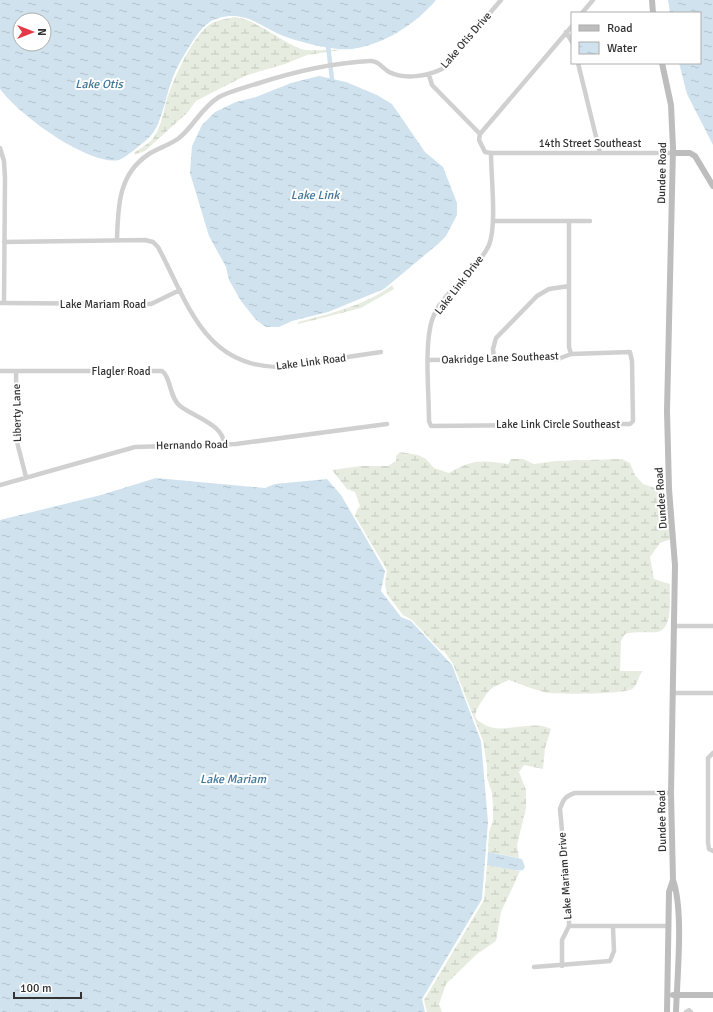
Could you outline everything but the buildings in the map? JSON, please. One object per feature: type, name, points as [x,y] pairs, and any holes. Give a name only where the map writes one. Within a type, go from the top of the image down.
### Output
[{"type":"main road","points":[[652,0],[653,12]]},
{"type":"main road","name":"Dundee Road","points":[[662,64],[669,92],[672,114],[673,152],[667,411],[669,489],[674,557],[671,793],[673,880],[677,892],[676,1012]]},
{"type":"main road","name":"14th Street Southeast","points":[[673,152],[690,153],[695,156],[708,180],[713,186]]},
{"type":"main road","name":"Dundee Road","points":[[668,1012],[669,892],[673,880]]},
{"type":"main road","points":[[668,995],[713,995]]},
{"type":"street","name":"Lake Otis Drive","points":[[429,75],[442,69],[501,0]]},
{"type":"street","points":[[583,12],[593,0]]},
{"type":"street","points":[[491,154],[485,152],[481,147],[479,140],[480,134],[571,27]]},
{"type":"street","points":[[566,32],[571,40]]},
{"type":"street","points":[[117,240],[118,205],[121,190],[128,175],[149,154],[179,138],[198,116],[219,97],[293,72],[325,66],[374,61],[394,74],[429,75],[432,85],[480,134]]},
{"type":"street","points":[[578,64],[600,153]]},
{"type":"street","points":[[0,148],[5,167],[2,303]]},
{"type":"street","name":"14th Street Southeast","points":[[491,154],[673,152]]},
{"type":"street","name":"Lake Link Drive","points":[[431,426],[429,421],[430,330],[436,311],[484,254],[489,244],[493,221],[491,154]]},
{"type":"street","points":[[493,221],[590,221]]},
{"type":"street","points":[[569,221],[568,286],[569,347],[571,354]]},
{"type":"street","points":[[4,242],[117,240],[145,240],[153,242],[159,249],[180,290]]},
{"type":"street","points":[[494,359],[493,349],[496,338],[537,296],[549,289],[568,286]]},
{"type":"street","name":"Lake Mariam Road","points":[[2,303],[151,304],[180,290]]},
{"type":"street","name":"Lake Link Road","points":[[180,290],[198,326],[208,339],[232,357],[247,363],[263,367],[280,367],[381,352]]},
{"type":"street","name":"Lake Link Circle Southeast","points":[[431,426],[630,424],[633,421],[632,361],[630,352],[571,354]]},
{"type":"street","name":"Oakridge Lane Southeast","points":[[429,360],[558,359],[571,354]]},
{"type":"street","name":"Flagler Road","points":[[0,371],[162,371],[168,377],[170,390],[179,405],[217,428],[225,439],[224,445]]},
{"type":"street","name":"Liberty Lane","points":[[16,371],[17,442],[26,477]]},
{"type":"street","name":"Hernando Road","points":[[0,485],[135,446],[224,445],[387,424]]},
{"type":"street","points":[[673,626],[713,626]]},
{"type":"street","points":[[672,693],[713,693]]},
{"type":"street","points":[[713,753],[708,758],[710,801],[708,842],[709,849],[713,851]]},
{"type":"street","name":"Lake Mariam Drive","points":[[669,926],[569,926],[568,891],[560,809],[564,799],[567,796],[575,794],[671,793]]},
{"type":"street","points":[[562,966],[562,940],[569,926]]},
{"type":"street","points":[[534,967],[562,966],[610,961],[614,951],[613,927]]},
{"type":"street","points":[[686,1012],[689,1010],[691,1012]]},
{"type":"green space","points":[[235,17],[252,22],[301,49],[341,50],[307,55],[285,64],[247,75],[227,85],[196,101],[187,113],[145,151],[134,155],[135,152],[154,137],[160,125],[173,83],[183,60],[196,39],[212,23]]},
{"type":"green space","points":[[392,285],[394,289],[361,308],[298,324],[298,322],[347,308],[371,298]]},
{"type":"green space","points":[[400,452],[418,455],[426,459],[434,468],[449,473],[465,465],[484,461],[508,464],[511,459],[523,459],[534,464],[556,461],[622,459],[630,463],[635,475],[643,484],[658,489],[667,495],[671,539],[660,543],[650,557],[654,579],[670,584],[670,612],[666,625],[662,630],[657,632],[637,632],[625,634],[621,641],[620,671],[643,671],[634,687],[627,691],[604,693],[550,693],[509,680],[489,690],[476,711],[475,716],[478,720],[492,727],[503,728],[536,725],[551,729],[545,748],[543,769],[524,765],[519,772],[526,790],[526,808],[517,845],[519,858],[488,852],[489,832],[493,821],[493,805],[492,793],[487,778],[487,766],[483,741],[453,664],[444,651],[440,650],[412,620],[403,615],[387,594],[385,584],[387,570],[355,516],[360,506],[355,492],[347,489],[332,470],[361,466],[388,466],[396,461],[396,456]]},
{"type":"green space","points":[[487,865],[520,871],[501,912],[496,941],[477,954],[446,984],[439,1004],[442,1012],[427,1012],[424,1000],[484,900]]},
{"type":"water","name":"Lake Otis","points":[[0,0],[436,0],[419,17],[398,32],[375,43],[352,49],[335,49],[297,40],[281,35],[252,20],[237,16],[219,18],[210,22],[200,32],[179,63],[158,124],[154,131],[145,141],[119,160],[114,161],[95,157],[64,142],[44,129],[6,97],[0,89]]},
{"type":"water","points":[[668,0],[713,0],[713,145],[687,94],[679,64],[701,64],[701,12],[670,12]]},
{"type":"water","name":"Lake Link","points":[[319,76],[346,82],[377,95],[392,104],[425,152],[443,167],[457,203],[457,215],[446,236],[384,289],[328,312],[292,321],[279,327],[266,327],[256,320],[241,301],[229,280],[226,267],[209,236],[190,173],[192,146],[202,125],[215,112],[236,102],[256,97],[291,83]]},
{"type":"water","name":"Lake Mariam","points":[[156,478],[265,488],[275,484],[327,479],[341,495],[385,571],[381,591],[401,617],[411,621],[452,665],[481,741],[488,822],[482,899],[422,999],[425,1012],[0,1012],[0,520],[101,495]]},
{"type":"water","points":[[488,852],[522,859],[525,867],[523,870],[516,870],[487,865]]},
{"type":"waterway","points":[[328,46],[332,79]]}]
